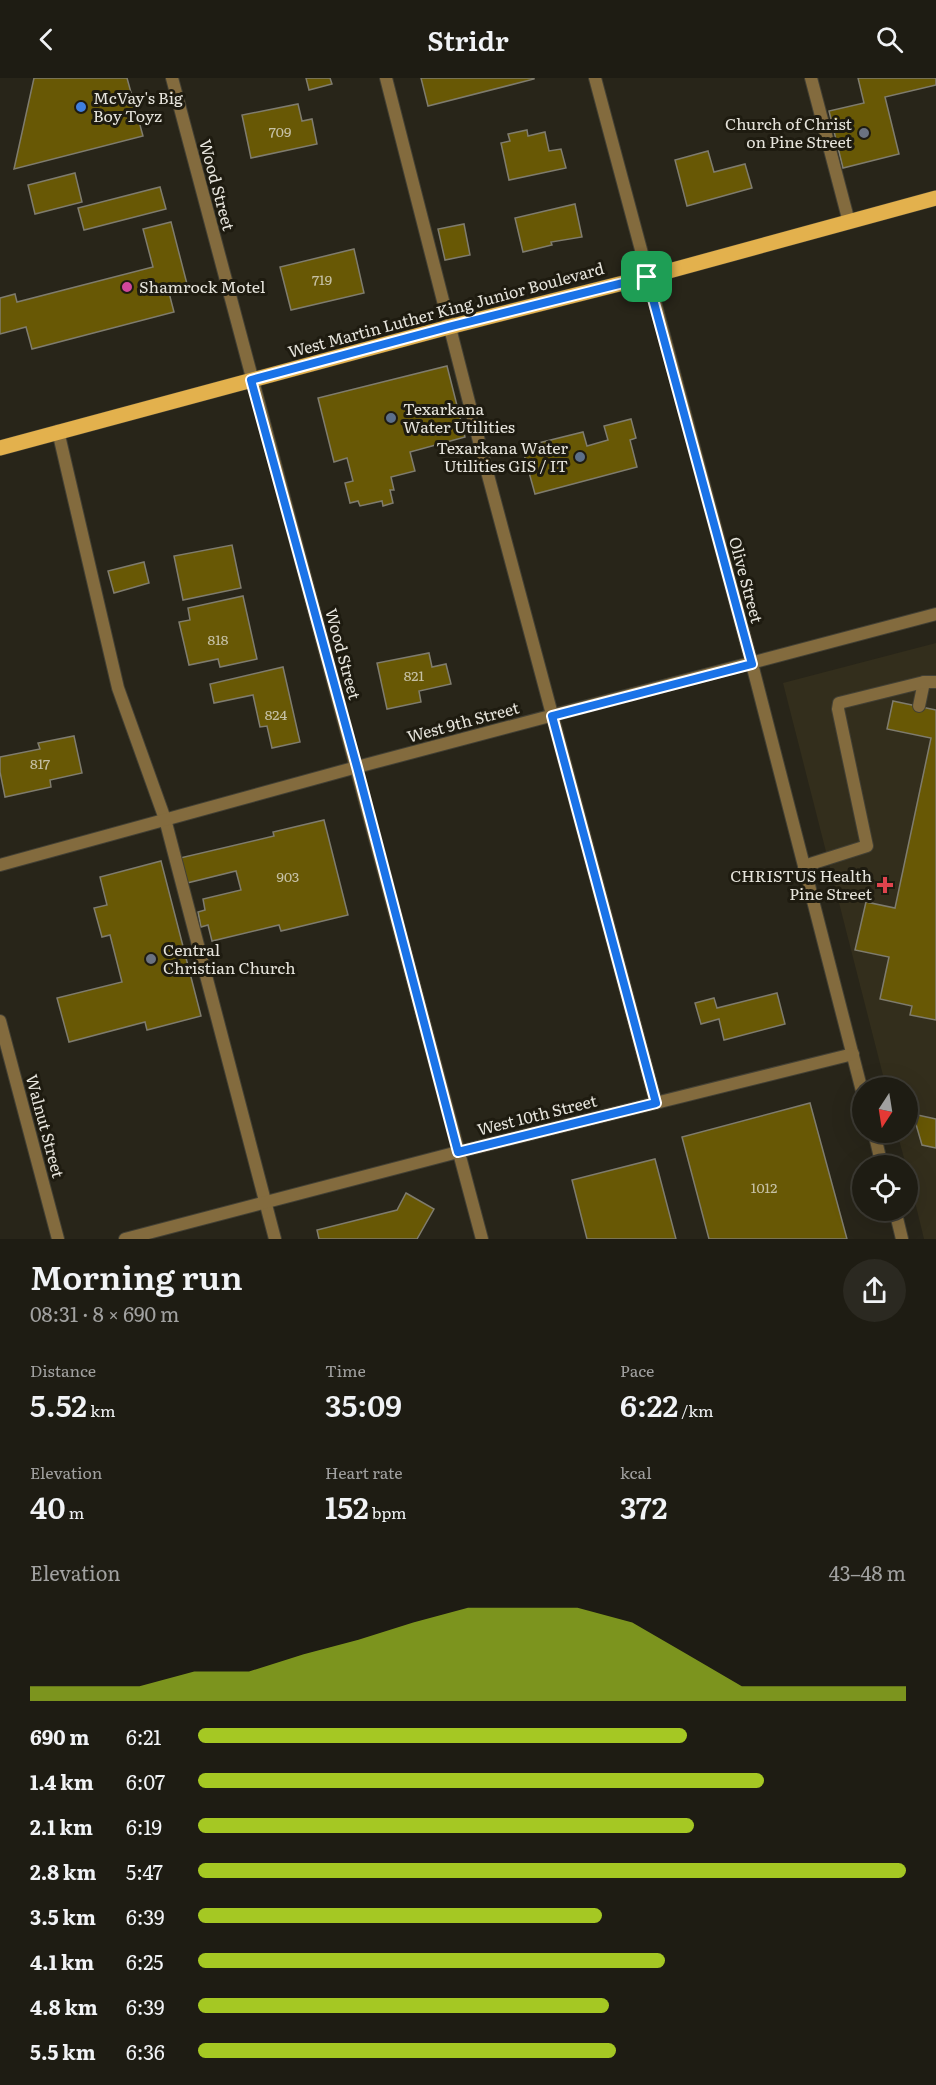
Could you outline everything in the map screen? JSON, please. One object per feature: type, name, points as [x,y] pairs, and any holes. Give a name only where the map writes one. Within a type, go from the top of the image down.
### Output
[{"type":"main road","name":"West Martin Luther King Junior Boulevard","points":[[0,448],[936,198]]},
{"type":"street","name":"Wood Street","points":[[172,78],[482,1239]]},
{"type":"street","points":[[386,78],[448,327],[656,1103]]},
{"type":"street","name":"Olive Street","points":[[595,78],[752,664],[859,1077]]},
{"type":"street","points":[[810,78],[849,222]]},
{"type":"street","points":[[58,431],[118,688],[165,819],[275,1239]]},
{"type":"street","name":"West 9th Street","points":[[0,865],[357,767],[936,614]]},
{"type":"street","points":[[804,866],[867,846],[838,705],[930,682]]},
{"type":"street","points":[[919,706],[930,682]]},
{"type":"street","name":"Walnut Street","points":[[0,1020],[58,1239]]},
{"type":"street","name":"West 10th Street","points":[[125,1239],[458,1152],[853,1054]]},
{"type":"street","points":[[898,1221],[902,1239]]},
{"type":"shaded area","name":"CHRISTUS Health Pine Street","points":[[936,643],[936,1239],[924,1239],[918,1214],[918,1155],[903,1155],[900,1143],[918,1143],[918,1077],[883,1077],[783,683]]},
{"type":"building","name":"McVay's Big Boy Toyz","points":[[34,78],[127,78],[143,136],[14,169]]},
{"type":"building","points":[[306,78],[330,78],[332,84],[309,90]]},
{"type":"building","points":[[421,78],[534,78],[534,79],[428,106]]},
{"type":"building","name":"Church of Christ on Pine Street","points":[[858,78],[936,78],[936,85],[885,97],[899,154],[843,168],[829,111],[864,103]]},
{"type":"building","points":[[298,104],[302,121],[312,119],[317,144],[251,158],[242,115]]},
{"type":"building","points":[[527,130],[528,136],[545,132],[549,151],[561,149],[566,168],[509,180],[501,143],[510,141],[508,134]]},
{"type":"building","points":[[708,151],[714,172],[745,164],[752,188],[687,206],[675,160]]},
{"type":"building","points":[[75,173],[82,202],[35,214],[28,185]]},
{"type":"building","points":[[160,187],[166,209],[84,230],[78,208]]},
{"type":"building","points":[[575,204],[582,237],[551,242],[552,245],[523,252],[515,218]]},
{"type":"building","name":"Shamrock Motel","points":[[171,222],[187,284],[168,289],[174,312],[32,349],[26,327],[0,334],[0,298],[15,294],[17,302],[153,267],[143,229]]},
{"type":"building","points":[[464,224],[470,255],[445,260],[438,229]]},
{"type":"building","points":[[354,249],[364,293],[291,310],[280,267]]},
{"type":"building","name":"Texarkana Water Utilities","points":[[447,366],[465,437],[410,452],[415,471],[391,477],[394,490],[390,490],[393,503],[383,506],[382,501],[360,506],[358,501],[350,503],[345,483],[353,481],[347,458],[334,462],[318,398]]},
{"type":"building","name":"Texarkana Water Utilities GIS / IT","points":[[631,419],[636,438],[630,440],[637,467],[535,494],[522,447],[583,432],[587,446],[608,440],[604,426]]},
{"type":"building","points":[[232,545],[241,588],[183,600],[174,556]]},
{"type":"building","points":[[144,562],[149,583],[114,593],[108,571]]},
{"type":"building","points":[[243,596],[257,659],[220,667],[218,659],[189,665],[179,622],[190,620],[188,608]]},
{"type":"building","points":[[429,653],[432,667],[446,664],[451,684],[419,691],[421,702],[387,709],[377,663]]},
{"type":"building","points":[[283,667],[300,742],[272,748],[267,726],[260,727],[253,695],[214,703],[210,684]]},
{"type":"building","name":"CHRISTUS Health Pine Street","points":[[893,701],[936,710],[936,1020],[910,1015],[912,1006],[880,999],[889,957],[855,950],[866,902],[895,908],[931,738],[887,729]]},
{"type":"building","points":[[74,736],[82,773],[50,780],[51,787],[5,797],[0,772],[0,757],[40,749],[38,743]]},
{"type":"building","name":"Central Christian Church","points":[[324,820],[348,915],[281,931],[279,925],[212,941],[208,925],[201,927],[198,912],[205,910],[203,899],[241,890],[236,871],[187,883],[180,858],[274,836],[273,832]]},
{"type":"building","name":"Central Christian Church","points":[[161,861],[201,1016],[147,1030],[145,1022],[69,1042],[57,998],[122,982],[110,935],[102,937],[94,908],[107,905],[100,877]]},
{"type":"building","points":[[777,993],[785,1024],[724,1040],[719,1019],[701,1024],[695,1003],[714,998],[717,1008]]},
{"type":"building","points":[[810,1103],[847,1239],[709,1239],[682,1137]]},
{"type":"building","points":[[918,1115],[936,1119],[936,1148],[922,1145],[918,1131]]},
{"type":"building","points":[[655,1159],[676,1239],[587,1239],[572,1180]]},
{"type":"building","points":[[406,1193],[434,1209],[417,1239],[319,1239],[317,1230],[397,1210]]},
{"type":"place","name":"McVay's Big Boy Toyz","points":[[81,107]]},
{"type":"place","name":"Church of Christ on Pine Street","points":[[864,133]]},
{"type":"place","name":"Shamrock Motel","points":[[127,287]]},
{"type":"place","name":"Texarkana Water Utilities","points":[[391,418]]},
{"type":"place","name":"Texarkana Water Utilities GIS / IT","points":[[580,457]]},
{"type":"place","name":"CHRISTUS Health Pine Street","points":[[885,885]]},
{"type":"place","name":"Central Christian Church","points":[[151,959]]},
{"type":"route","points":[[647,277],[752,664],[552,716],[656,1103],[458,1152],[357,767],[251,380],[647,277]]}]
